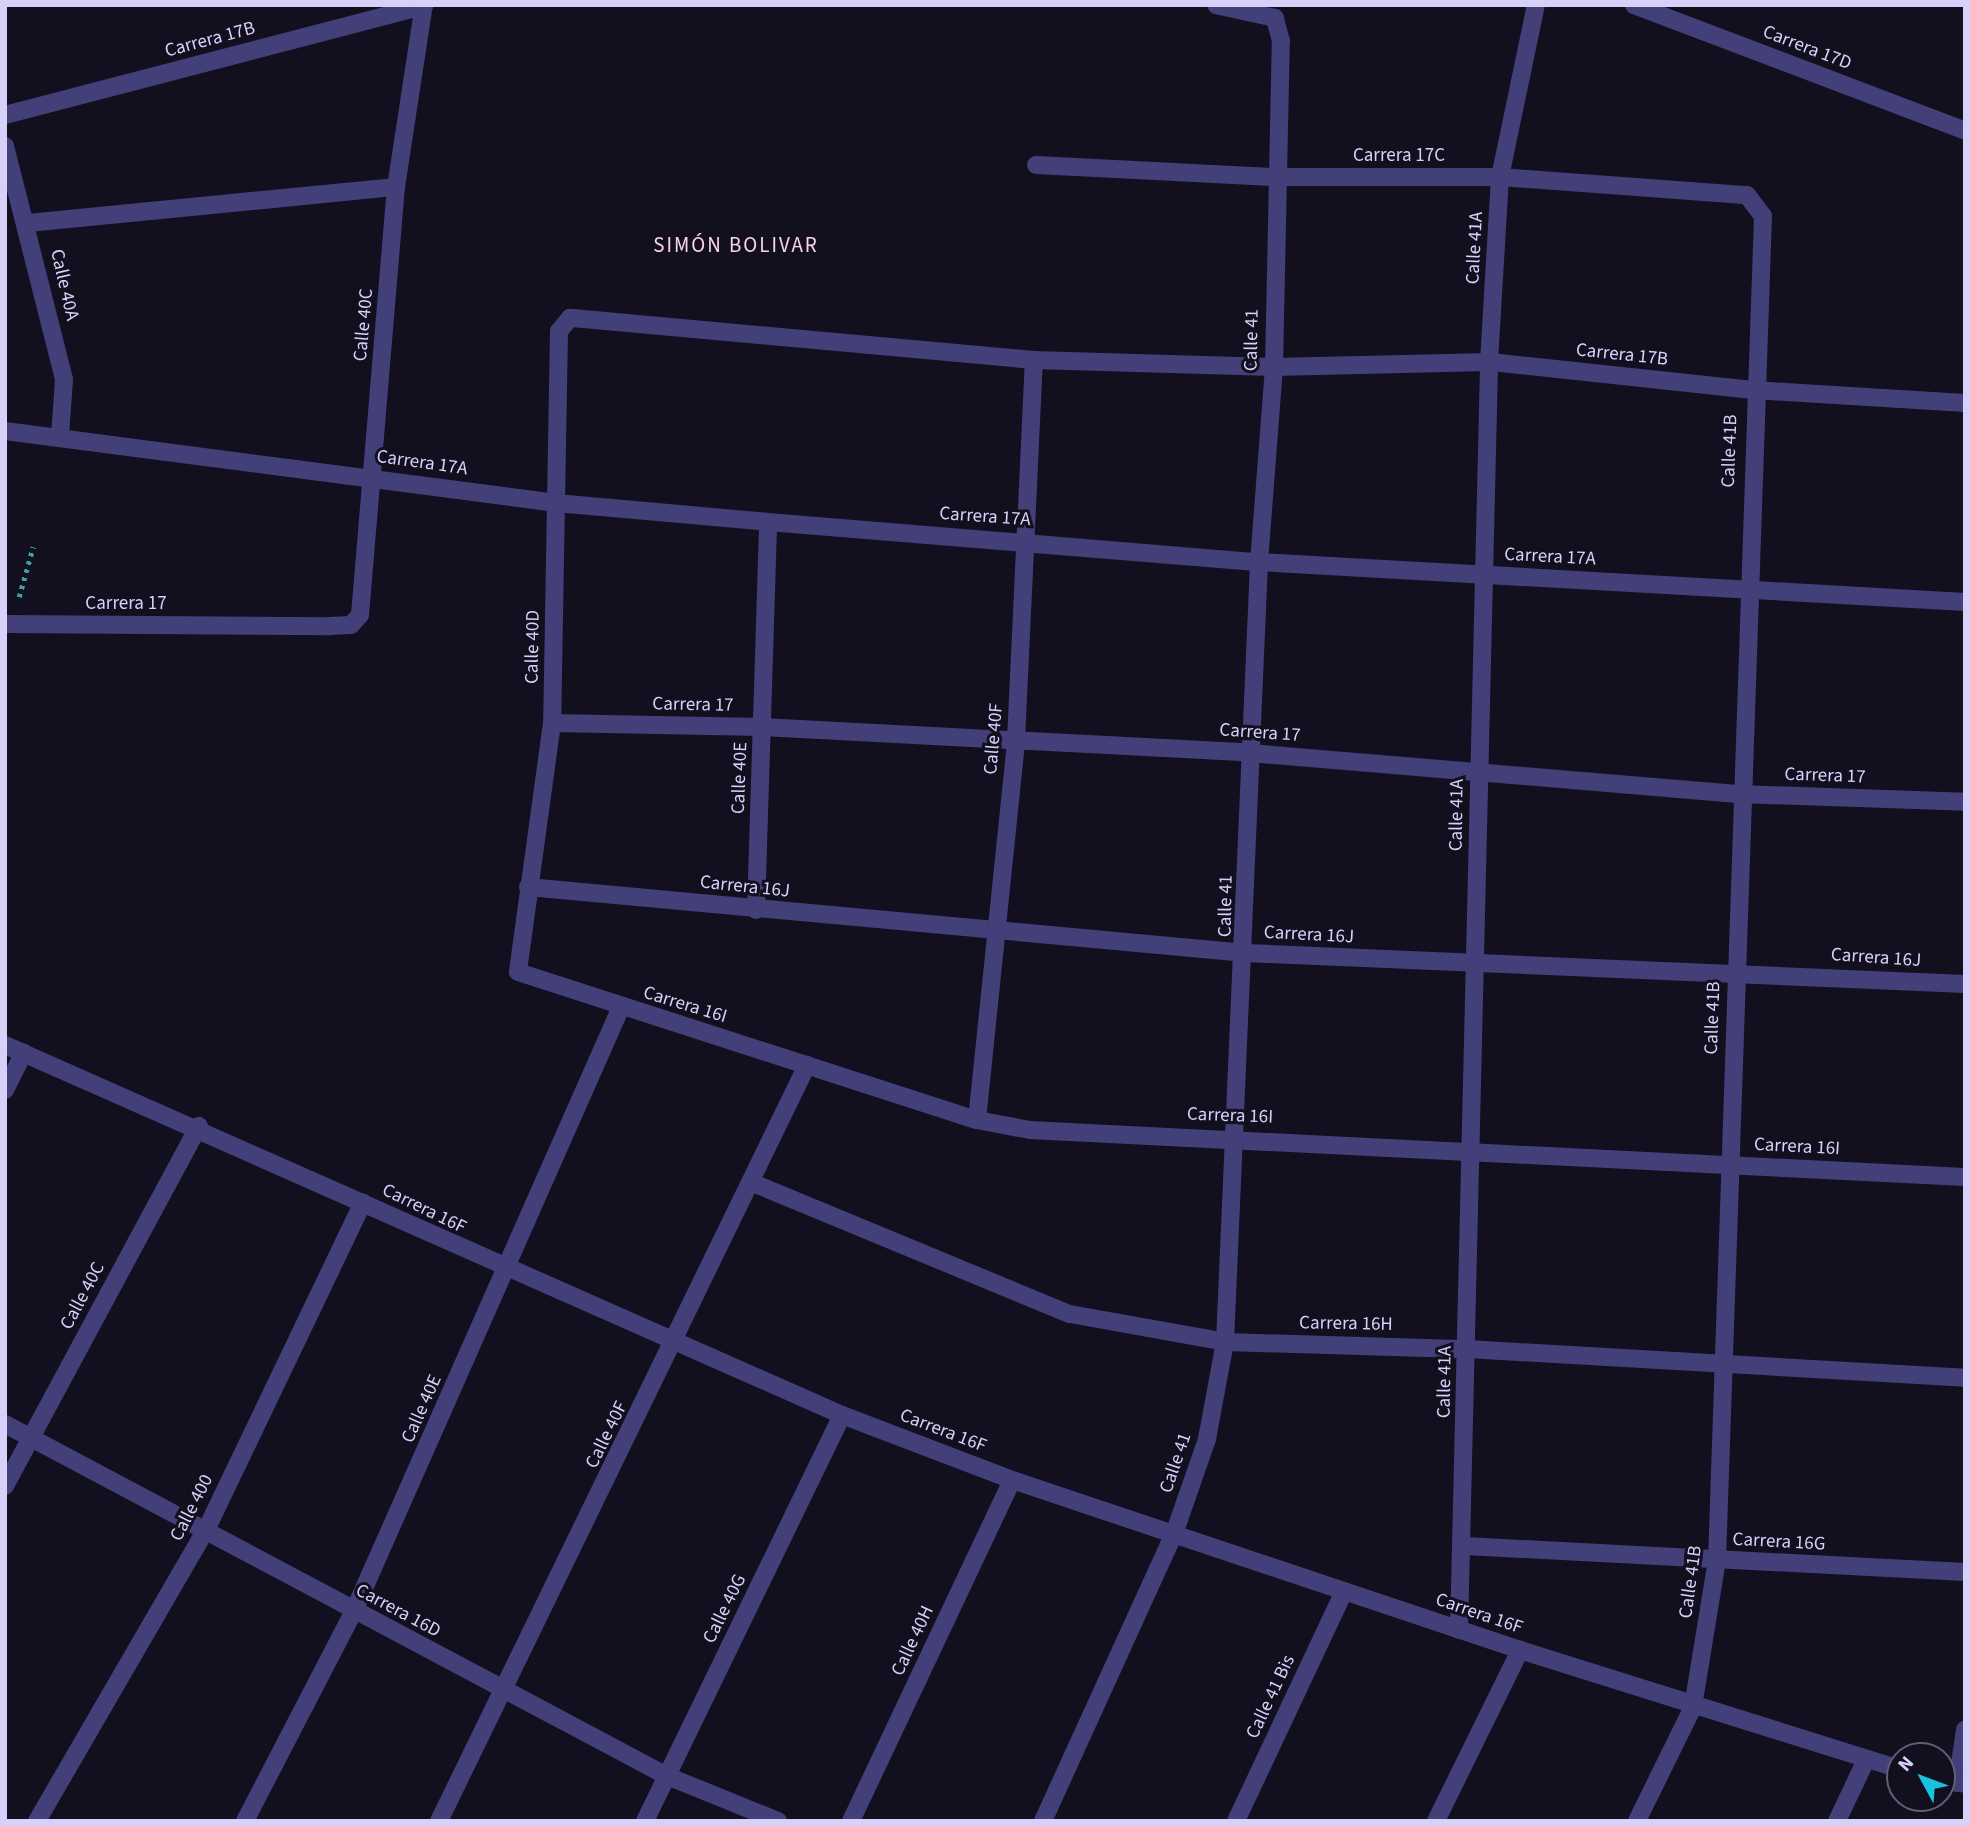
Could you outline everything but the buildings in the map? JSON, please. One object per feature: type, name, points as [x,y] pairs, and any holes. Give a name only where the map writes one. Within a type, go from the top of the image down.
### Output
[{"type":"street","name":"Calle 41","points":[[1042,1821],[1174,1534],[1207,1439],[1225,1342],[1233,1137],[1246,953],[1250,753],[1259,562],[1274,367],[1273,177],[1281,41],[1275,18],[1216,5]]},
{"type":"street","name":"Calle 41A","points":[[1459,1630],[1465,1546],[1470,1148],[1489,362],[1500,177],[1536,5]]},
{"type":"street","name":"Carrera 17D","points":[[1634,5],[1965,131]]},
{"type":"street","name":"Carrera 17B","points":[[5,115],[424,6]]},
{"type":"street","name":"Calle 40C","points":[[330,626],[351,625],[360,615],[396,187],[424,6]]},
{"type":"street","name":"Calle 40A","points":[[5,146],[28,223],[64,379],[60,436]]},
{"type":"street","name":"Carrera 17C","points":[[1037,164],[1273,177],[1500,177],[1746,195],[1757,204]]},
{"type":"street","points":[[28,223],[396,187]]},
{"type":"street","name":"Calle 41B","points":[[1637,1821],[1693,1707],[1717,1560],[1746,590],[1763,216],[1757,204]]},
{"type":"street","name":"Carrera 17B","points":[[562,321],[1034,360],[1274,367],[1489,362],[1753,390],[1965,403]]},
{"type":"street","name":"Calle 40D","points":[[517,972],[552,723],[562,321]]},
{"type":"street","name":"Calle 40F","points":[[977,1120],[1016,740],[1034,360]]},
{"type":"street","name":"Carrera 17A","points":[[5,431],[60,436],[556,503],[768,522],[1259,562],[1965,602]]},
{"type":"street","name":"Calle 40E","points":[[756,909],[768,522]]},
{"type":"street","name":"Carrera 17","points":[[8,624],[330,626]]},
{"type":"street","name":"Carrera 17","points":[[552,723],[762,727],[1250,753],[1479,769],[1740,794],[1965,802]]},
{"type":"street","name":"Carrera 16J","points":[[528,887],[996,933],[1246,953],[1474,965],[1735,970],[1965,984]]},
{"type":"street","name":"Carrera 16I","points":[[517,972],[977,1120],[1030,1130],[1470,1148],[1965,1177]]},
{"type":"street","name":"Calle 40E","points":[[245,1821],[354,1611],[508,1272],[621,1007]]},
{"type":"street","name":"Carrera 16F","points":[[5,1045],[199,1126],[508,1272],[842,1415],[1012,1480],[1459,1630],[1693,1707],[1886,1765]]},
{"type":"street","points":[[5,1090],[24,1052]]},
{"type":"street","name":"Calle 40F","points":[[439,1821],[507,1692],[753,1183],[807,1065]]},
{"type":"street","name":"Calle 40C","points":[[5,1486],[199,1126]]},
{"type":"street","name":"Carrera 16H","points":[[753,1183],[1070,1314],[1225,1342],[1467,1349],[1723,1368],[1965,1378]]},
{"type":"street","name":"Calle 400","points":[[37,1821],[207,1528],[363,1203]]},
{"type":"street","name":"Calle 40G","points":[[645,1821],[842,1415]]},
{"type":"street","name":"Carrera 16D","points":[[5,1424],[207,1528],[354,1611],[667,1776],[778,1821]]},
{"type":"street","name":"Calle 40H","points":[[851,1821],[1012,1480]]},
{"type":"street","name":"Carrera 16G","points":[[1465,1546],[1965,1572]]},
{"type":"street","name":"Calle 41 Bis","points":[[1236,1821],[1344,1591]]},
{"type":"street","points":[[1436,1821],[1520,1650]]},
{"type":"street","points":[[1956,1777],[1965,1730]]},
{"type":"street","points":[[1837,1821],[1866,1760]]},
{"type":"path","points":[[8,624],[33,547]]},
{"type":"district","name":"SIMÓN BOLIVAR","points":[[736,245]]}]
